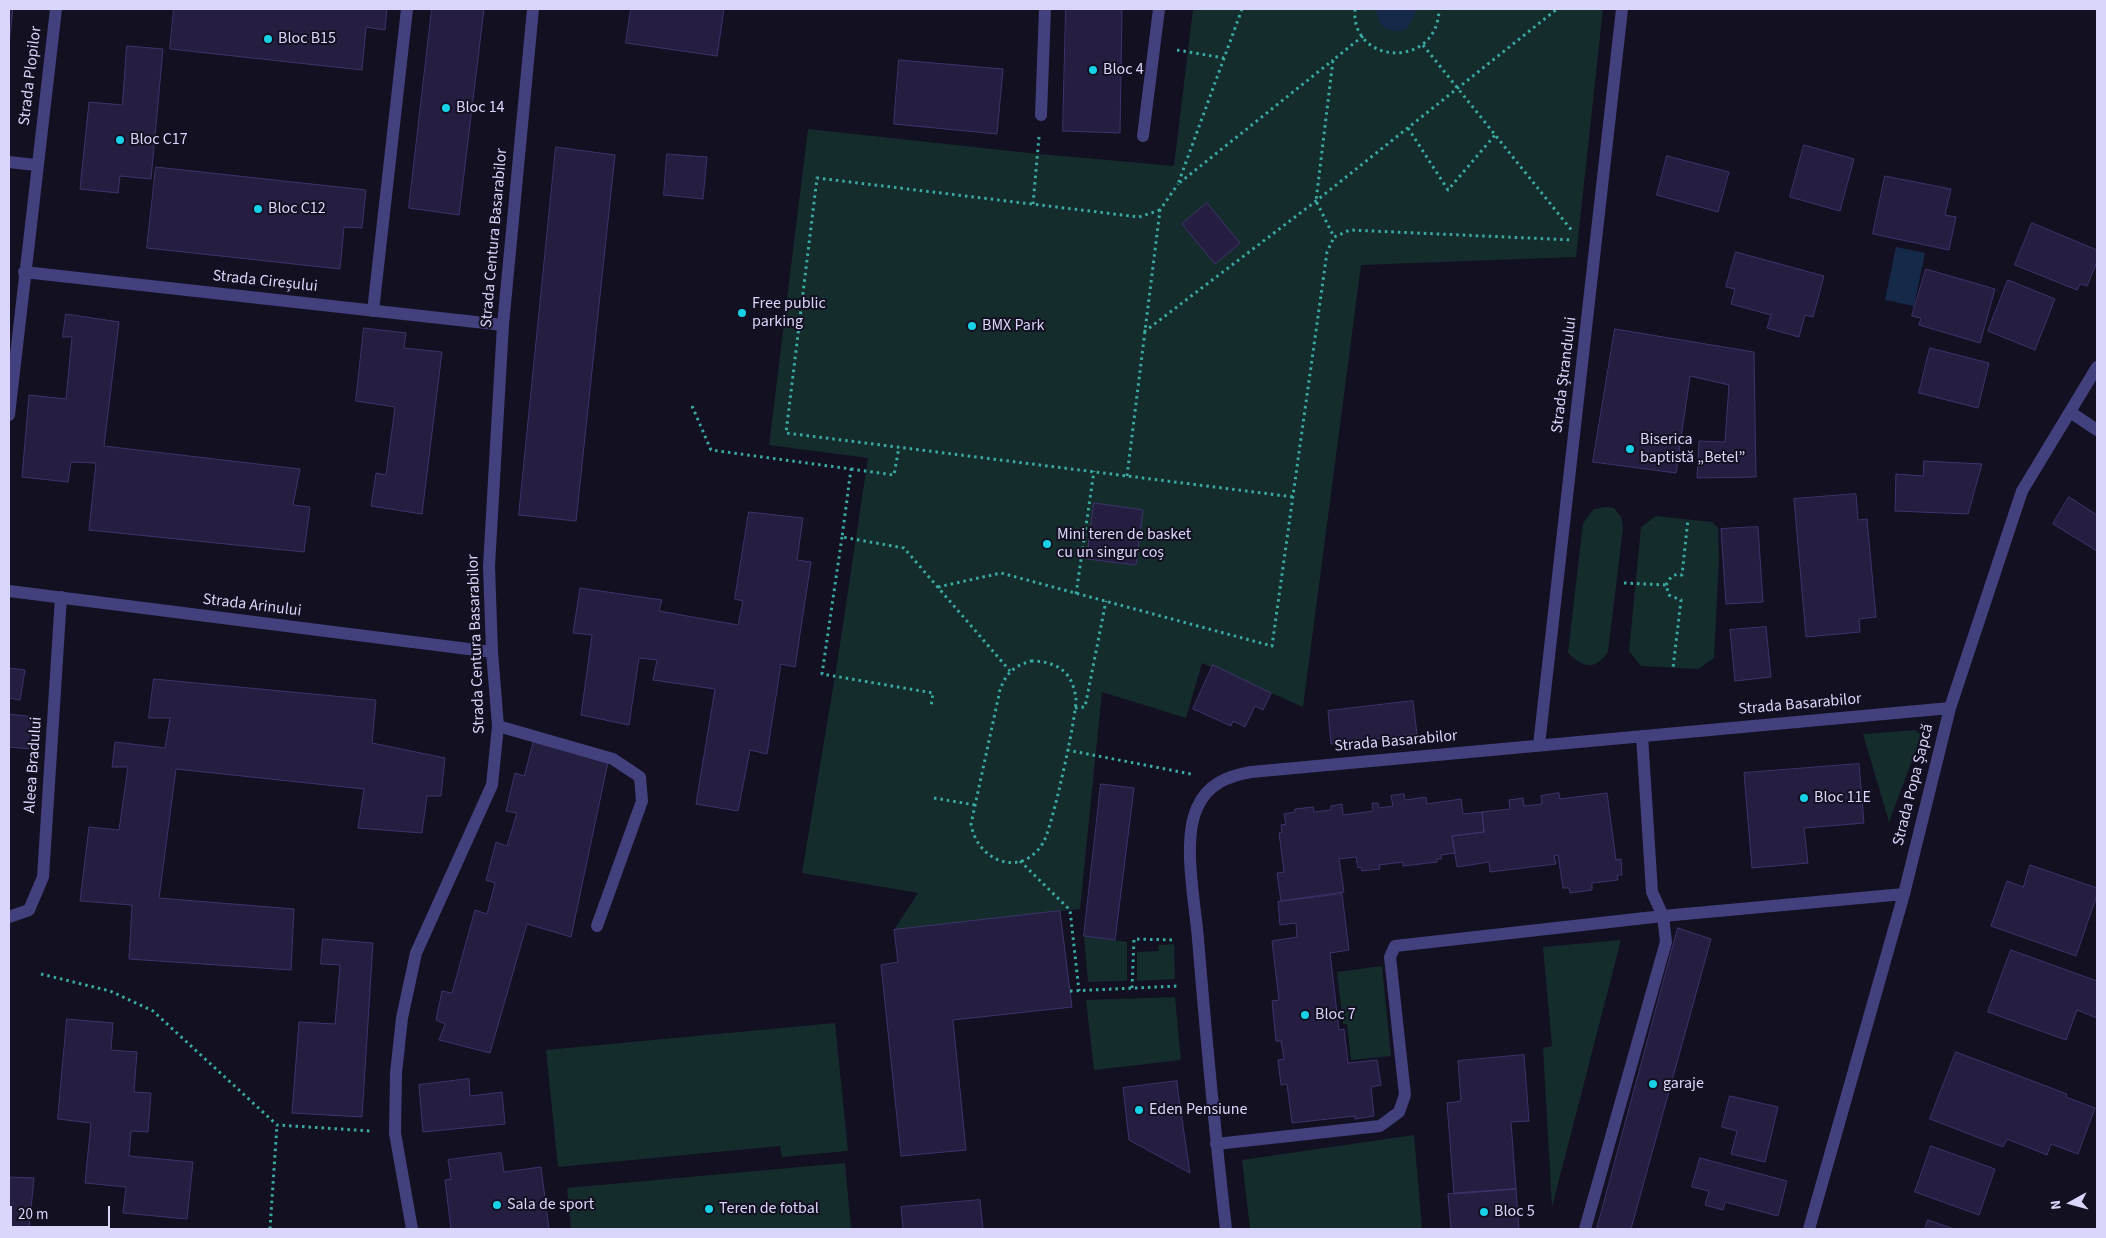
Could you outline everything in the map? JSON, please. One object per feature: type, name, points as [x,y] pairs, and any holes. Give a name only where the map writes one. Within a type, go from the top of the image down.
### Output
[{"type":"street","name":"Strada Plopilor","points":[[9,415],[12,342],[24,272],[56,9]]},
{"type":"street","points":[[373,311],[407,9]]},
{"type":"street","name":"Strada Centura Basarabilor","points":[[412,1229],[394,1133],[396,1073],[402,1018],[416,953],[492,784],[498,726],[492,652],[489,566],[503,325],[533,9]]},
{"type":"street","points":[[1041,115],[1045,9]]},
{"type":"street","points":[[1143,136],[1159,9]]},
{"type":"street","name":"Strada Ștrandului","points":[[1539,745],[1622,9]]},
{"type":"street","points":[[9,162],[36,165]]},
{"type":"street","name":"Strada Cireșului","points":[[24,272],[503,325]]},
{"type":"street","name":"Strada Popa Șapcă","points":[[1809,1229],[1904,894],[1950,708],[2022,491],[2097,367]]},
{"type":"street","points":[[2070,412],[2097,430]]},
{"type":"street","name":"Strada Arinului","points":[[9,591],[492,652]]},
{"type":"street","name":"Aleea Bradului","points":[[9,917],[29,910],[43,877],[61,597]]},
{"type":"street","name":"Strada Basarabilor","points":[[1221,779],[1251,772],[1950,708]]},
{"type":"street","points":[[498,726],[613,759],[640,777],[642,801],[597,926]]},
{"type":"street","points":[[1585,1229],[1666,942],[1663,916],[1652,892],[1642,736]]},
{"type":"street","points":[[1221,779],[1208,791],[1197,806],[1189,838],[1216,1144],[1226,1229]]},
{"type":"street","points":[[1216,1144],[1380,1126],[1399,1112],[1405,1095],[1390,957],[1395,946],[1663,916],[1904,894]]},
{"type":"path","points":[[1127,476],[1160,210],[1178,184],[1242,9]]},
{"type":"path","points":[[1355,9],[1356,22],[1363,36],[1374,47],[1393,54],[1413,50],[1422,45],[1435,30],[1439,9]]},
{"type":"path","points":[[1144,332],[1316,201],[1556,9]]},
{"type":"path","points":[[1178,184],[1363,36]]},
{"type":"path","points":[[938,587],[1001,573],[1272,646],[1327,252],[1334,237],[1350,230],[1579,240],[1422,45]]},
{"type":"path","points":[[1154,47],[1224,58]]},
{"type":"path","points":[[1333,60],[1316,201],[1334,237]]},
{"type":"path","points":[[1033,204],[1041,115]]},
{"type":"path","points":[[1408,128],[1448,190],[1495,135]]},
{"type":"path","points":[[1160,210],[1139,217],[818,178],[786,433],[1294,497]]},
{"type":"path","points":[[692,406],[711,450],[894,475],[899,447]]},
{"type":"path","points":[[851,469],[822,674],[933,693],[931,706]]},
{"type":"path","points":[[1076,594],[1094,471]]},
{"type":"path","points":[[1673,668],[1681,600],[1669,595],[1666,585],[1671,577],[1677,574],[1682,575],[1688,519]]},
{"type":"path","points":[[842,537],[904,548],[1010,671]]},
{"type":"path","points":[[1624,583],[1666,585]]},
{"type":"path","points":[[1075,708],[1085,706],[1106,601]]},
{"type":"path","points":[[1031,661],[1043,661],[1054,665],[1070,679],[1076,698],[1067,750],[1044,842],[1030,857],[1010,862],[991,858],[976,844],[971,824],[1000,690],[1010,671],[1018,665],[1031,661]]},
{"type":"path","points":[[1067,750],[1221,779]]},
{"type":"path","points":[[934,798],[975,805]]},
{"type":"path","points":[[1020,861],[1070,910],[1079,991]]},
{"type":"path","points":[[1132,988],[1134,940],[1198,940]]},
{"type":"path","points":[[41,974],[110,991],[153,1011],[277,1125],[394,1133]]},
{"type":"path","points":[[1070,991],[1201,985]]},
{"type":"path","points":[[270,1229],[277,1125]]},
{"type":"green space","points":[[1193,9],[1603,9],[1576,257],[1361,265],[1303,707],[1202,663],[1186,718],[1102,692],[1080,909],[894,930],[918,893],[802,873],[837,664],[868,458],[769,445],[808,129],[1029,153],[1174,166]]},
{"type":"green space","points":[[1614,508],[1621,517],[1623,528],[1608,652],[1598,662],[1589,665],[1579,662],[1568,653],[1583,523],[1594,509]]},
{"type":"green space","points":[[1656,516],[1712,522],[1718,528],[1719,559],[1714,658],[1698,669],[1641,666],[1629,651],[1641,527]]},
{"type":"green space","points":[[1915,730],[1920,734],[1919,742],[1889,822],[1863,734]]},
{"type":"green space","points":[[1084,936],[1127,942],[1127,981],[1088,982]]},
{"type":"green space","points":[[1621,940],[1552,1207],[1543,1048],[1552,1046],[1543,947]]},
{"type":"green space","points":[[1174,944],[1175,979],[1137,981],[1137,952],[1159,951],[1158,945]]},
{"type":"green space","points":[[1382,966],[1391,1056],[1351,1060],[1347,1024],[1343,1024],[1337,972]]},
{"type":"green space","points":[[1175,997],[1181,1060],[1094,1070],[1086,1000]]},
{"type":"green space","points":[[835,1023],[848,1151],[782,1157],[780,1146],[558,1167],[546,1050]]},
{"type":"green space","points":[[1414,1135],[1422,1229],[1250,1229],[1242,1160]]},
{"type":"green space","name":"Teren de fotbal","points":[[845,1163],[851,1229],[571,1229],[567,1188]]},
{"type":"water","points":[[1377,9],[1416,9],[1416,12],[1407,29],[1395,31],[1382,25],[1377,15]]},
{"type":"water","points":[[1896,247],[1925,253],[1914,306],[1885,300]]},
{"type":"building","points":[[9,9],[13,9],[9,43]]},
{"type":"building","name":"Bloc B15","points":[[174,9],[387,9],[385,30],[366,27],[362,70],[170,49]]},
{"type":"building","name":"Bloc 14","points":[[432,9],[484,9],[459,215],[409,208]]},
{"type":"building","points":[[631,9],[724,9],[717,56],[626,43]]},
{"type":"building","name":"Bloc 4","points":[[1066,9],[1122,9],[1120,133],[1063,131]]},
{"type":"building","name":"Bloc C17","points":[[127,46],[163,49],[151,179],[120,176],[118,193],[80,189],[89,102],[122,105]]},
{"type":"building","points":[[899,60],[1003,69],[997,134],[894,124]]},
{"type":"building","points":[[1804,145],[1854,159],[1840,211],[1790,197]]},
{"type":"building","points":[[556,147],[615,155],[576,521],[519,515]]},
{"type":"building","points":[[667,154],[707,157],[703,199],[664,195]]},
{"type":"building","points":[[1667,156],[1729,172],[1718,212],[1657,195]]},
{"type":"building","name":"Bloc C12","points":[[156,167],[366,190],[362,228],[344,227],[340,269],[147,248]]},
{"type":"building","points":[[1885,176],[1951,189],[1945,215],[1956,217],[1949,250],[1873,234]]},
{"type":"building","points":[[1207,203],[1240,243],[1215,264],[1182,224]]},
{"type":"building","points":[[2032,223],[2097,250],[2097,262],[2087,286],[2080,284],[2077,290],[2015,265]]},
{"type":"building","points":[[1736,252],[1824,276],[1813,317],[1805,315],[1799,337],[1767,328],[1771,315],[1731,304],[1735,289],[1726,287]]},
{"type":"building","points":[[1926,269],[1995,289],[1980,343],[1919,325],[1921,318],[1912,316]]},
{"type":"building","points":[[2008,280],[2055,299],[2035,350],[1988,331]]},
{"type":"building","points":[[66,314],[119,322],[104,446],[300,469],[293,505],[310,507],[304,552],[89,530],[96,463],[71,462],[68,482],[22,477],[29,395],[66,399],[72,337],[63,337]]},
{"type":"building","points":[[364,328],[406,333],[404,348],[442,352],[422,514],[371,506],[376,473],[386,475],[395,407],[356,401]]},
{"type":"building","points":[[1615,329],[1754,352],[1756,477],[1697,478],[1699,441],[1725,442],[1729,385],[1690,376],[1676,473],[1593,462]]},
{"type":"building","points":[[1930,348],[1989,363],[1978,408],[1919,393]]},
{"type":"building","points":[[1924,461],[1982,464],[1968,514],[1895,511],[1896,474],[1923,476]]},
{"type":"building","points":[[1856,494],[1858,520],[1867,519],[1876,617],[1859,619],[1860,632],[1806,637],[1794,499]]},
{"type":"building","points":[[2069,497],[2097,515],[2097,551],[2053,524]]},
{"type":"building","points":[[1094,503],[1143,510],[1136,565],[1087,559]]},
{"type":"building","points":[[749,512],[803,518],[797,560],[811,562],[795,667],[781,664],[767,754],[750,750],[738,811],[696,804],[715,689],[653,680],[657,660],[639,658],[629,725],[581,715],[592,635],[573,633],[580,588],[662,600],[659,611],[738,625],[743,601],[735,599]]},
{"type":"building","points":[[1758,527],[1763,602],[1726,604],[1721,529]]},
{"type":"building","points":[[1766,627],[1771,677],[1735,681],[1730,630]]},
{"type":"building","points":[[1213,665],[1271,693],[1263,710],[1255,706],[1245,727],[1233,721],[1231,726],[1193,709]]},
{"type":"building","points":[[9,668],[25,670],[20,700],[9,698]]},
{"type":"building","points":[[154,679],[376,700],[372,743],[445,758],[441,796],[427,796],[422,833],[358,828],[364,789],[176,769],[159,898],[294,909],[291,970],[129,959],[132,905],[80,901],[89,827],[119,830],[128,767],[112,767],[115,742],[165,748],[170,718],[149,718]]},
{"type":"building","points":[[1413,701],[1417,734],[1331,744],[1328,711]]},
{"type":"building","points":[[9,714],[35,717],[31,749],[9,747]]},
{"type":"building","points":[[534,740],[608,762],[571,937],[527,924],[490,1053],[439,1040],[445,1024],[436,1020],[442,991],[452,993],[475,910],[487,914],[495,883],[486,880],[496,842],[507,846],[517,813],[506,811],[515,773],[524,776]]},
{"type":"building","name":"Bloc 11E","points":[[1859,764],[1864,823],[1804,828],[1808,863],[1752,868],[1744,773]]},
{"type":"building","points":[[1101,784],[1134,788],[1115,940],[1084,936]]},
{"type":"building","points":[[1559,793],[1560,799],[1607,793],[1616,860],[1621,859],[1622,875],[1617,875],[1618,880],[1592,883],[1592,890],[1570,893],[1569,888],[1563,888],[1558,855],[1554,856],[1556,864],[1490,872],[1489,862],[1457,867],[1452,836],[1484,832],[1482,812],[1510,809],[1509,800],[1523,798],[1524,806],[1542,804],[1541,796]]},
{"type":"building","points":[[1404,794],[1405,800],[1426,797],[1427,804],[1461,799],[1463,814],[1482,812],[1484,832],[1452,836],[1455,853],[1441,855],[1441,859],[1437,859],[1437,862],[1403,866],[1403,862],[1379,865],[1380,869],[1362,871],[1361,867],[1358,868],[1356,857],[1339,859],[1344,892],[1281,901],[1277,873],[1284,872],[1279,833],[1282,832],[1281,825],[1286,824],[1284,814],[1295,812],[1295,809],[1313,807],[1314,812],[1331,810],[1331,806],[1342,804],[1343,815],[1373,811],[1372,803],[1378,803],[1379,808],[1393,806],[1391,796]]},
{"type":"building","points":[[2030,865],[2097,888],[2097,895],[2076,956],[1991,926],[2007,881],[2023,887]]},
{"type":"building","name":"Bloc 7","points":[[1342,894],[1349,950],[1330,953],[1339,1030],[1344,1029],[1348,1063],[1377,1060],[1381,1085],[1371,1087],[1374,1116],[1355,1119],[1355,1116],[1292,1123],[1287,1084],[1281,1085],[1278,1060],[1284,1059],[1281,1041],[1276,1041],[1272,1001],[1279,1000],[1272,941],[1297,937],[1296,923],[1280,925],[1278,902]]},
{"type":"building","points":[[1060,911],[1072,1007],[953,1020],[966,1150],[901,1156],[881,965],[898,962],[894,930]]},
{"type":"building","name":"garaje","points":[[1678,928],[1711,939],[1631,1229],[1597,1229]]},
{"type":"building","points":[[323,939],[373,943],[362,1117],[292,1113],[299,1022],[335,1024],[340,965],[321,964]]},
{"type":"building","points":[[2011,950],[2097,981],[2097,1018],[2077,1010],[2066,1040],[1988,1012]]},
{"type":"building","points":[[67,1019],[113,1023],[111,1050],[137,1052],[134,1092],[151,1093],[148,1132],[131,1131],[129,1156],[193,1162],[187,1219],[123,1213],[126,1187],[85,1183],[91,1123],[58,1119]]},
{"type":"building","points":[[1956,1052],[2067,1094],[2066,1097],[2095,1108],[2078,1154],[2051,1144],[2047,1155],[2007,1139],[2003,1147],[1930,1119]]},
{"type":"building","points":[[1524,1055],[1529,1121],[1511,1122],[1516,1189],[1454,1194],[1447,1103],[1461,1101],[1458,1061]]},
{"type":"building","points":[[469,1079],[470,1096],[502,1092],[505,1124],[423,1132],[419,1085]]},
{"type":"building","points":[[1177,1081],[1190,1173],[1129,1140],[1123,1088]]},
{"type":"building","points":[[1730,1096],[1778,1107],[1765,1162],[1731,1154],[1737,1131],[1722,1127]]},
{"type":"building","points":[[1931,1146],[1995,1169],[1979,1215],[1915,1192]]},
{"type":"building","name":"Sala de sport","points":[[501,1153],[504,1172],[541,1167],[549,1229],[451,1229],[445,1180],[451,1179],[448,1160]]},
{"type":"building","points":[[1700,1158],[1787,1181],[1778,1216],[1725,1202],[1723,1210],[1705,1205],[1709,1191],[1692,1187]]},
{"type":"building","points":[[9,1177],[34,1178],[29,1229],[9,1229]]},
{"type":"building","name":"Bloc 5","points":[[1516,1189],[1519,1229],[1451,1229],[1448,1194]]},
{"type":"building","points":[[980,1200],[983,1229],[903,1229],[901,1207]]},
{"type":"building","points":[[1928,1220],[1954,1229],[1925,1229]]},
{"type":"place","name":"Bloc B15","points":[[268,39]]},
{"type":"place","name":"Bloc 4","points":[[1093,70]]},
{"type":"place","name":"Bloc 14","points":[[446,108]]},
{"type":"place","name":"Bloc C17","points":[[120,140]]},
{"type":"place","name":"Bloc C12","points":[[258,209]]},
{"type":"place","name":"Free public parking","points":[[742,313]]},
{"type":"place","name":"BMX Park","points":[[972,326]]},
{"type":"place","name":"Biserica baptistă „Betel”","points":[[1630,449]]},
{"type":"place","name":"Mini teren de basket cu un singur coș","points":[[1047,544]]},
{"type":"place","name":"Bloc 11E","points":[[1804,798]]},
{"type":"place","name":"Bloc 7","points":[[1305,1015]]},
{"type":"place","name":"garaje","points":[[1653,1084]]},
{"type":"place","name":"Eden Pensiune","points":[[1139,1110]]},
{"type":"place","name":"Sala de sport","points":[[497,1205]]},
{"type":"place","name":"Teren de fotbal","points":[[709,1209]]},
{"type":"place","name":"Bloc 5","points":[[1484,1212]]}]
